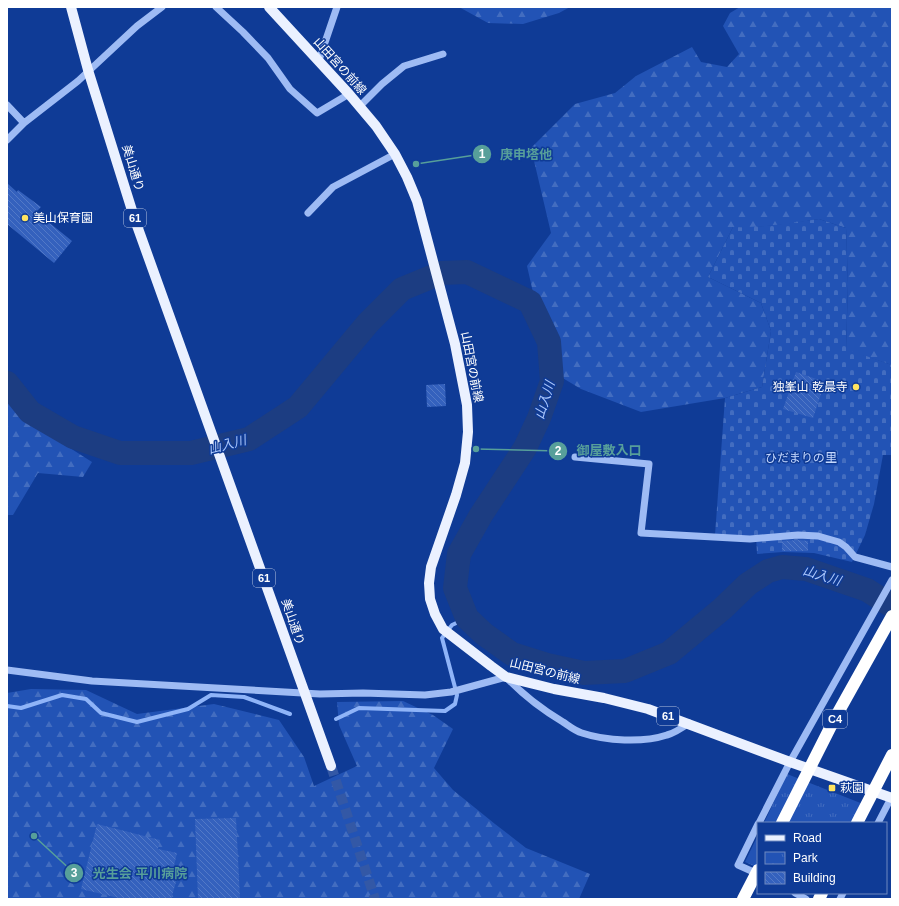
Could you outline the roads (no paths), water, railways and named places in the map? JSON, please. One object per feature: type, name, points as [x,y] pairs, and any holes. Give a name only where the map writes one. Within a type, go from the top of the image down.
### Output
[{"type":"highway","name":"C4","points":[[783,822],[835,718],[892,616]]},
{"type":"highway","points":[[858,822],[892,755]]},
{"type":"highway","points":[[744,897],[757,872]]},
{"type":"main road","name":"美山通り","points":[[71,7],[88,70],[136,220],[208,426],[331,766]]},
{"type":"main road","name":"山田宮の前線","points":[[269,7],[319,60],[376,126],[395,154],[417,201],[455,344],[467,405],[468,432],[465,462],[456,495],[431,567],[429,583],[430,599],[435,614],[446,631],[506,677],[648,709],[891,798]]},
{"type":"street","points":[[7,140],[24,123],[78,81],[88,70],[137,26],[162,7]]},
{"type":"street","points":[[216,7],[268,58],[290,89],[317,113],[349,94]]},
{"type":"street","points":[[319,60],[337,7]]},
{"type":"street","points":[[359,107],[382,84],[404,66],[443,54]]},
{"type":"street","points":[[7,105],[24,123]]},
{"type":"street","points":[[308,213],[333,187],[395,154]]},
{"type":"street","points":[[575,457],[649,464],[641,533],[750,539],[798,535],[818,536],[839,542],[855,557],[892,567]]},
{"type":"street","points":[[759,822],[790,762],[868,620],[892,580]]},
{"type":"street","points":[[7,670],[92,681],[304,693],[425,695],[451,692],[506,677]]},
{"type":"street","name":"61","points":[[506,677],[522,694],[544,710],[581,732],[601,738],[650,739],[668,735],[689,723]]},
{"type":"street","points":[[879,822],[891,798]]},
{"type":"street","points":[[757,826],[738,865],[757,874]]},
{"type":"street","points":[[797,894],[806,899]]},
{"type":"waterway","name":"山入川","points":[[7,383],[30,412],[73,437],[120,453],[191,453],[249,439],[298,407],[368,323],[402,289],[441,273],[467,272],[530,302],[549,342],[552,381],[539,418],[525,448],[481,515],[459,554],[455,588],[467,618],[484,634],[512,654],[547,665],[584,673],[625,671],[669,653],[722,609],[748,584],[768,571],[782,567],[806,569],[867,590],[892,606]]},
{"type":"waterway","points":[[336,719],[359,708],[445,711],[455,704],[457,695],[442,638],[452,625],[467,618]]},
{"type":"waterway","points":[[7,706],[21,708],[62,695],[86,699],[101,713],[137,722],[188,709],[211,695],[244,697],[290,714]]},
{"type":"tunnel","points":[[331,766],[375,899]]},
{"type":"place","name":"庚申塔他","points":[[416,164]]},
{"type":"place","name":"美山保育園","points":[[25,218]]},
{"type":"place","name":"独峯山 乾晨寺","points":[[856,387]]},
{"type":"place","name":"御屋敷入口","points":[[476,449]]},
{"type":"place","name":"萩園","points":[[832,788]]},
{"type":"place","name":"光生会 平川病院","points":[[34,836]]},
{"type":"park label","name":"ひだまりの里","points":[[801,458]]}]
